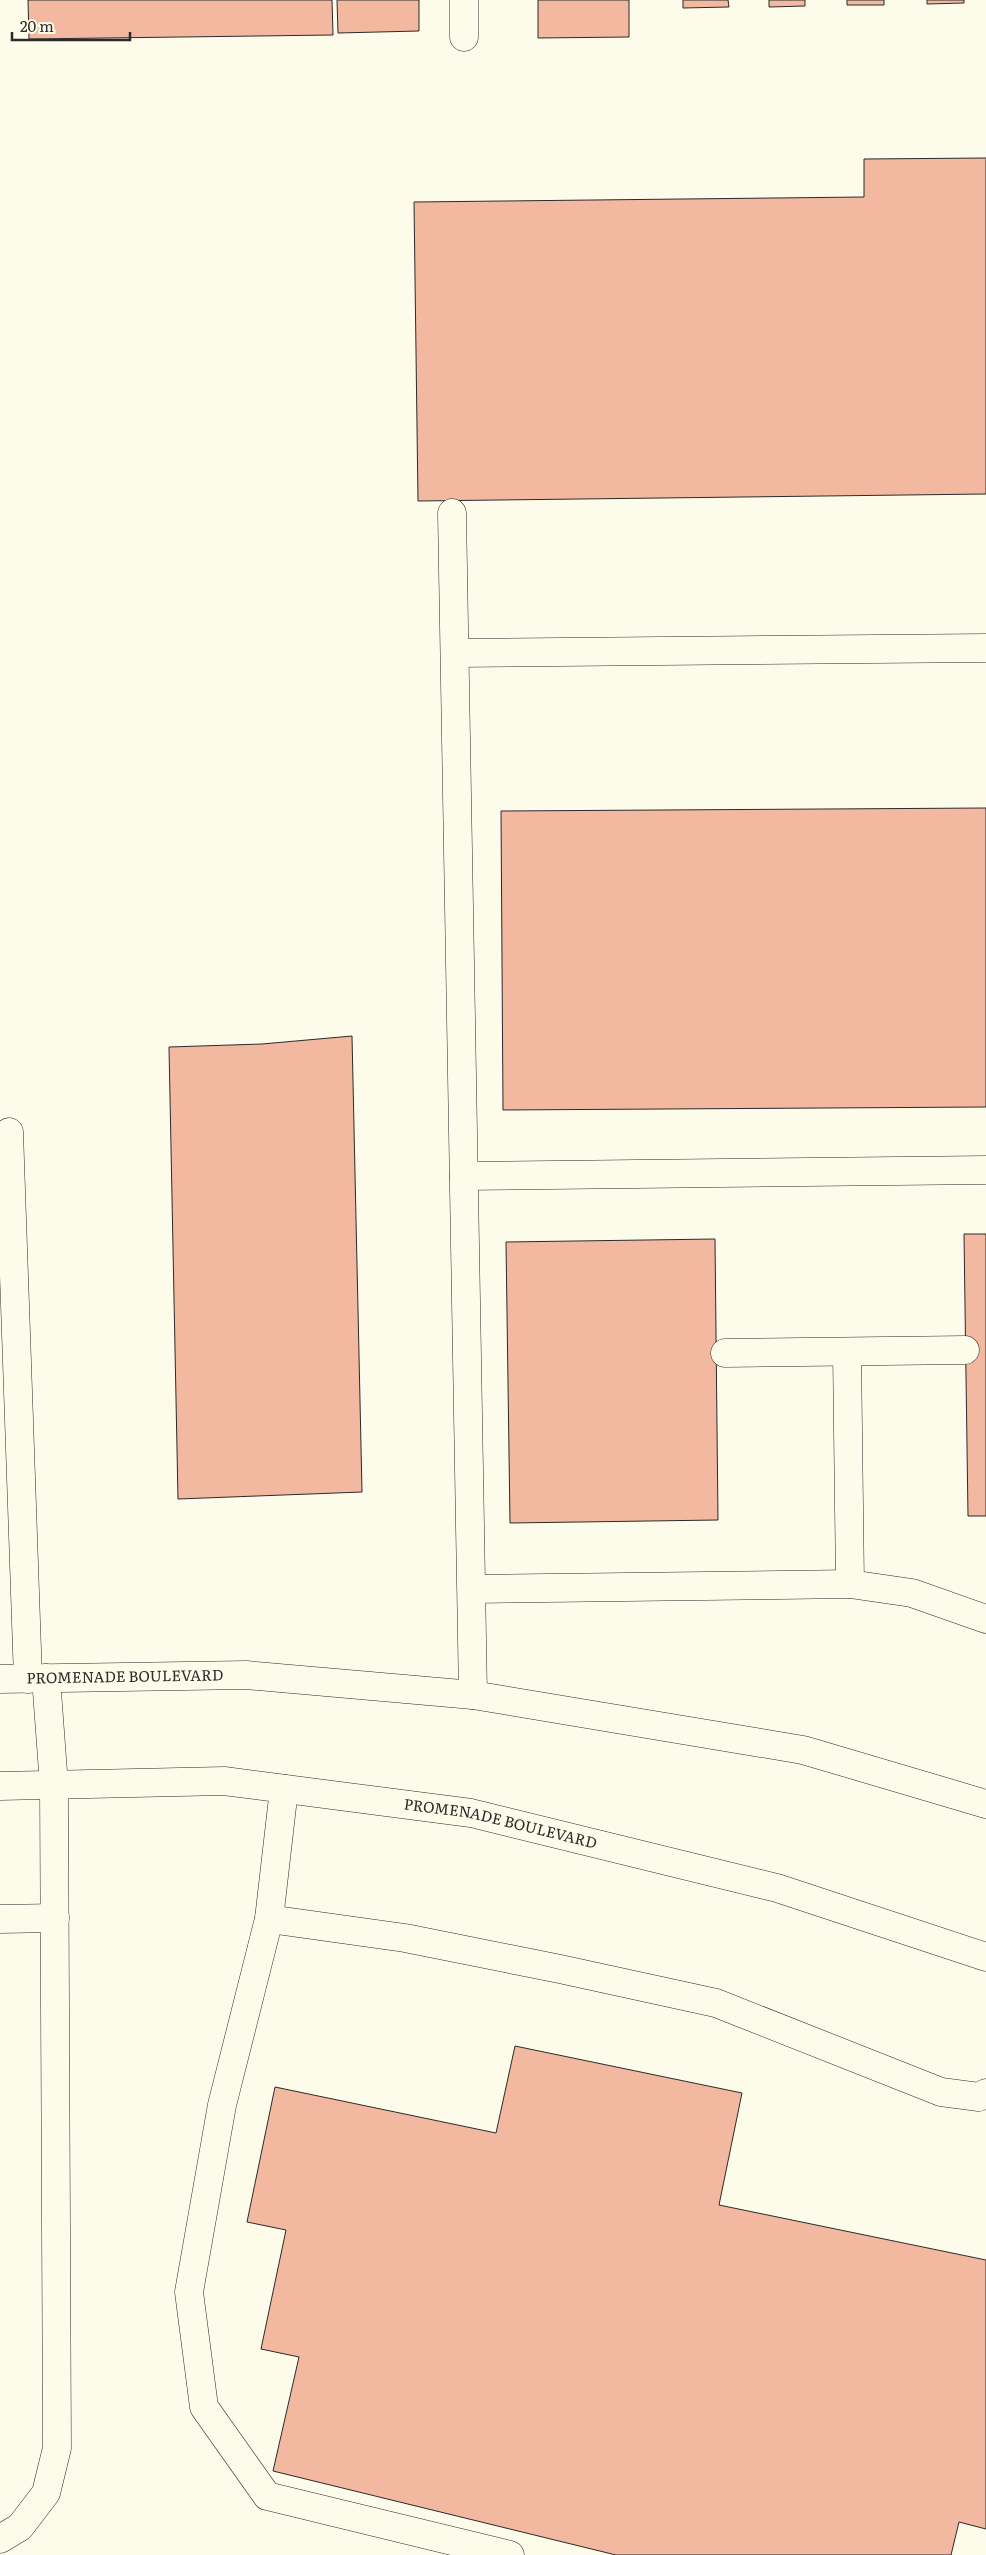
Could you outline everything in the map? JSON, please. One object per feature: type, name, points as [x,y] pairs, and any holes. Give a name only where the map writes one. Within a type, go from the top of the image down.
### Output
[{"type":"street","points":[[464,0],[464,37]]},
{"type":"street","points":[[452,513],[473,1695]]},
{"type":"street","points":[[455,653],[986,648]]},
{"type":"street","points":[[0,2539],[20,2526],[46,2493],[57,2448],[54,1785],[37,1678],[9,1132]]},
{"type":"street","points":[[464,1176],[986,1170]]},
{"type":"street","points":[[725,1353],[965,1350]]},
{"type":"street","points":[[847,1352],[850,1584]]},
{"type":"street","points":[[472,1589],[850,1584],[912,1593],[986,1619]]},
{"type":"street","name":"PROMENADE BOULEVARD","points":[[0,1679],[246,1675],[473,1695],[803,1750],[986,1804]]},
{"type":"street","name":"PROMENADE BOULEVARD","points":[[0,1786],[224,1781],[471,1813],[778,1888],[986,1957]]},
{"type":"street","points":[[284,1789],[269,1919],[222,2106],[189,2292],[204,2408],[267,2496],[510,2555]]},
{"type":"street","points":[[0,1919],[55,1918]]},
{"type":"street","points":[[269,1919],[405,1938],[560,1969],[716,2004],[941,2092],[984,2098]]},
{"type":"building","points":[[28,0],[332,0],[333,35],[29,39]]},
{"type":"building","points":[[337,0],[419,0],[419,31],[338,33]]},
{"type":"building","points":[[538,0],[629,0],[629,37],[538,38]]},
{"type":"building","points":[[683,0],[728,0],[729,7],[683,8]]},
{"type":"building","points":[[769,0],[805,0],[805,6],[769,7]]},
{"type":"building","points":[[847,0],[884,0],[884,5],[847,5]]},
{"type":"building","points":[[927,0],[964,0],[964,3],[927,4]]},
{"type":"building","points":[[986,158],[986,494],[418,501],[414,202],[864,197],[864,159]]},
{"type":"building","points":[[986,808],[986,1107],[503,1110],[501,811]]},
{"type":"building","points":[[352,1036],[362,1492],[178,1499],[169,1047],[262,1044]]},
{"type":"building","points":[[964,1234],[986,1234],[986,1516],[968,1516]]},
{"type":"building","points":[[715,1239],[718,1520],[510,1523],[506,1242]]},
{"type":"building","points":[[515,2046],[742,2093],[719,2205],[986,2260],[986,2529],[959,2522],[951,2555],[616,2555],[273,2471],[299,2357],[261,2349],[286,2230],[247,2222],[275,2087],[496,2133]]}]
